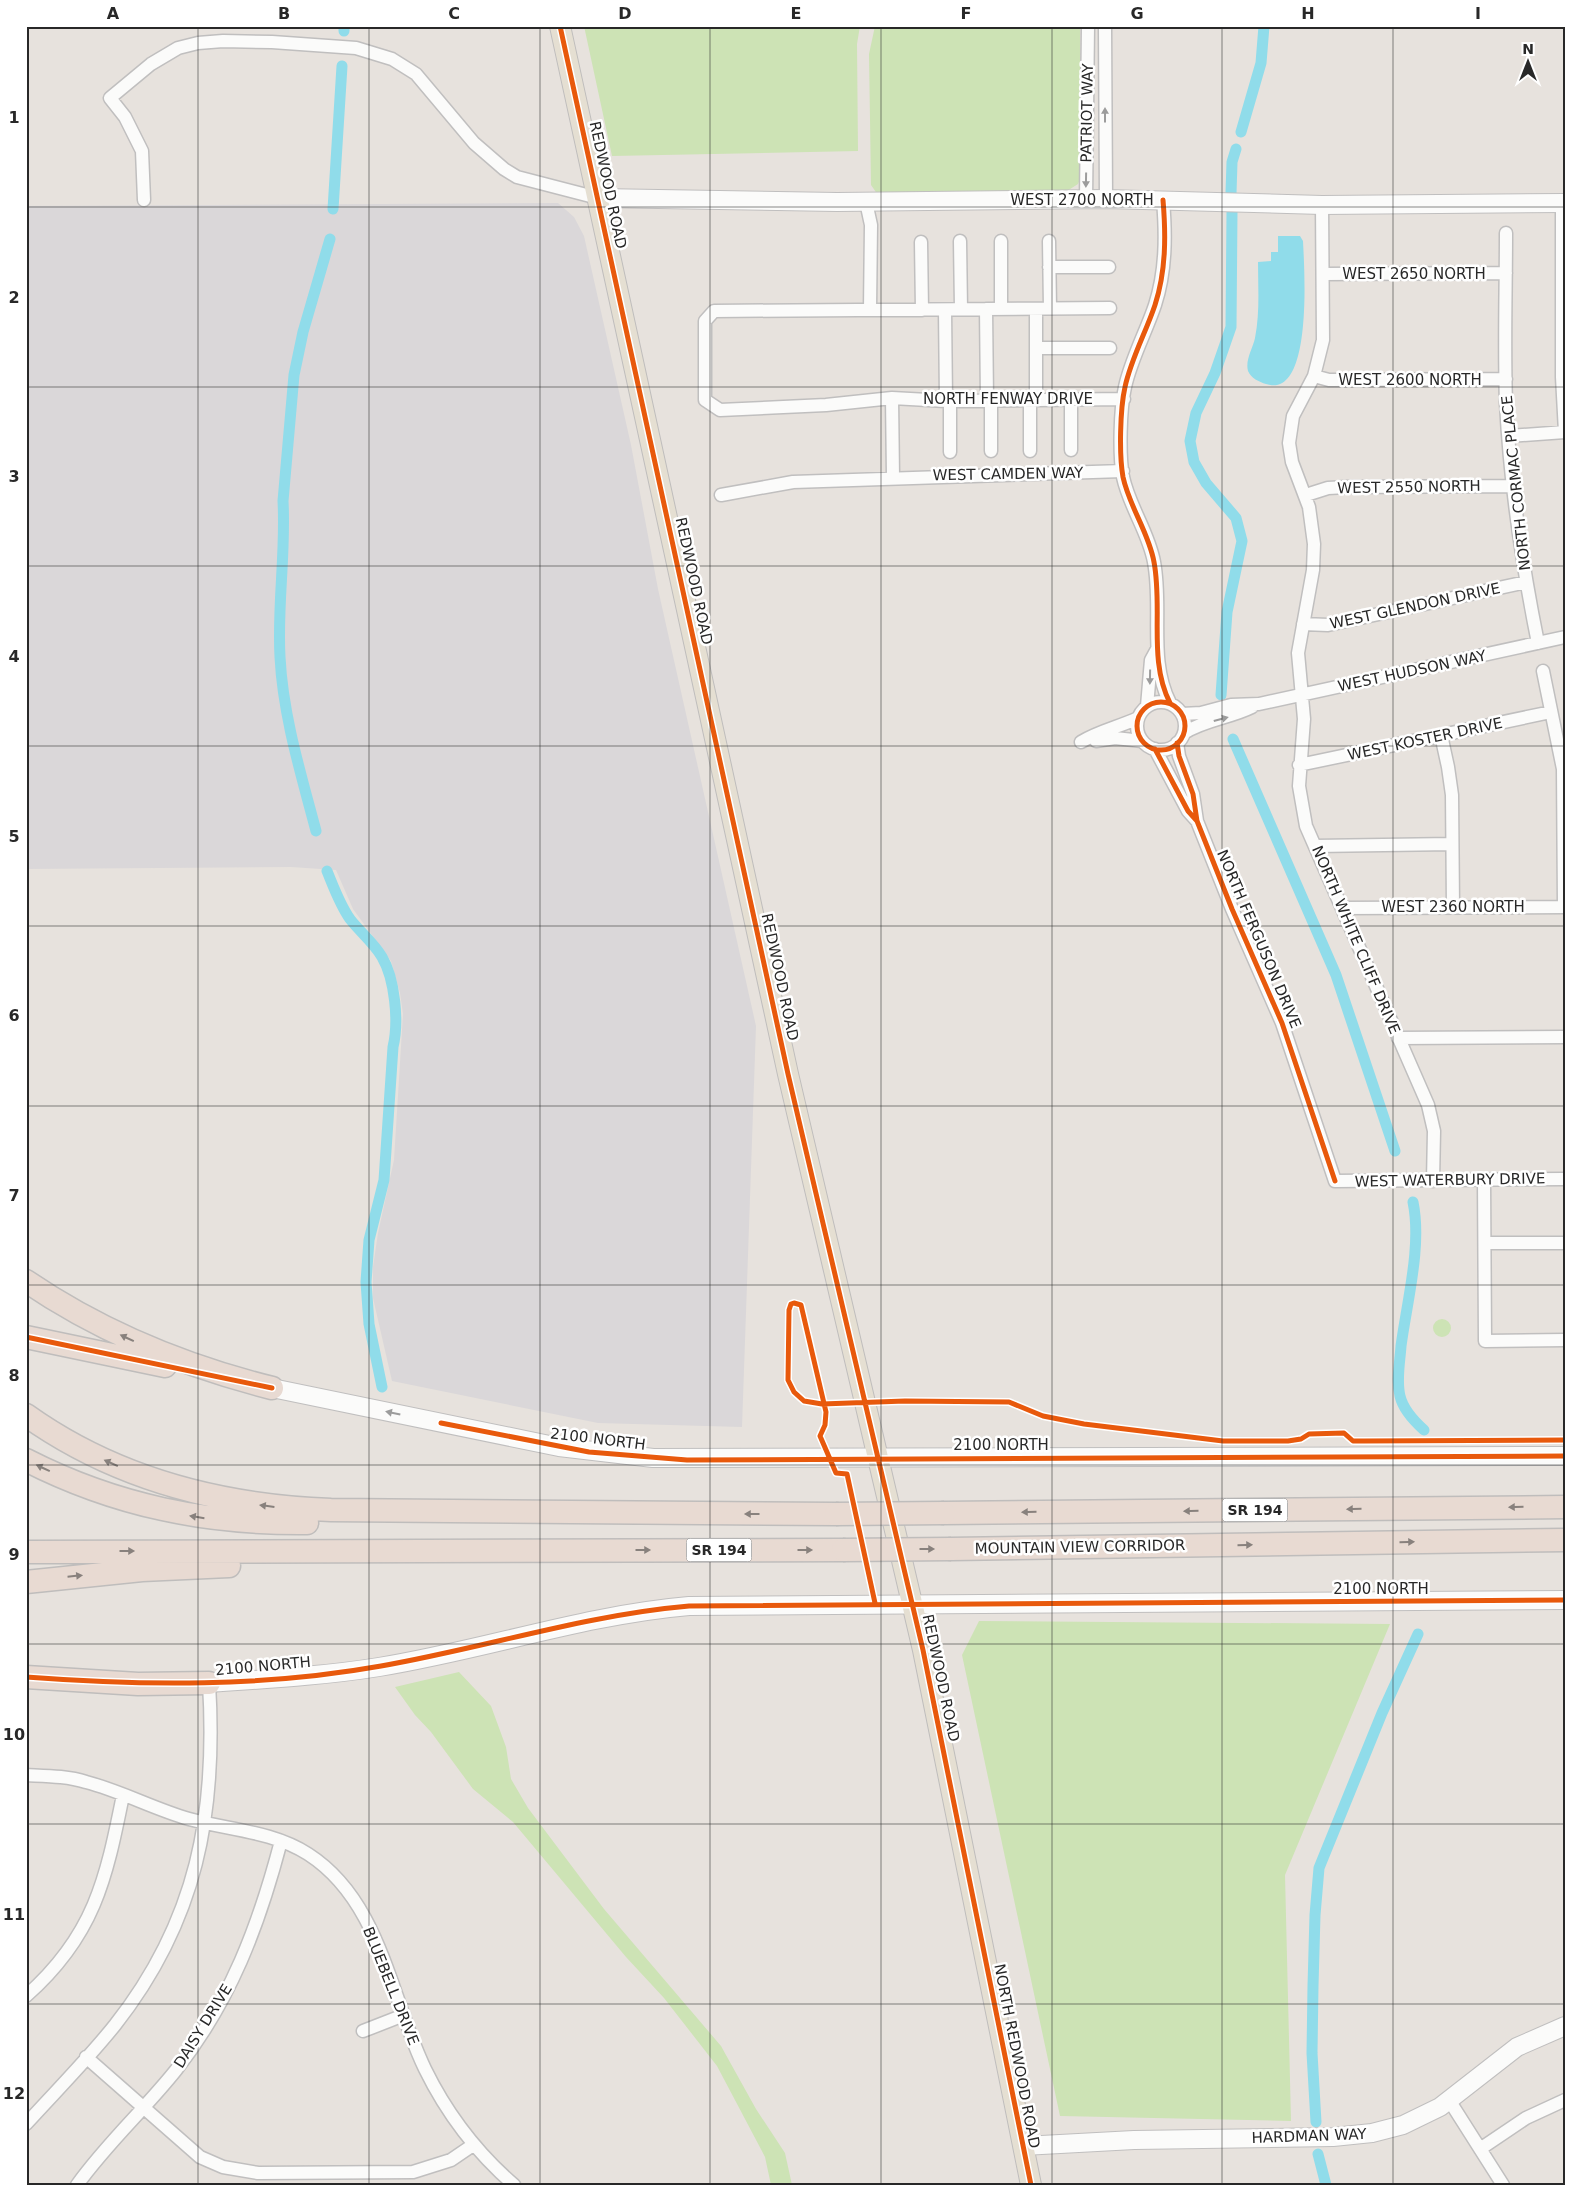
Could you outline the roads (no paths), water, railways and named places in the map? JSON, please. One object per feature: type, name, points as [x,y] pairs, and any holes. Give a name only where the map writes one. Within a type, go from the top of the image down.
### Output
[{"type":"highway","points":[[26,1281],[81,1315],[143,1345],[207,1370],[272,1388]]},
{"type":"highway","points":[[26,1337],[272,1388]]},
{"type":"highway","points":[[26,1415],[78,1447],[130,1472],[185,1491],[241,1503],[331,1510],[630,1514]]},
{"type":"highway","points":[[26,1460],[68,1480],[124,1500],[178,1513],[233,1521],[260,1523],[343,1522],[630,1514]]},
{"type":"highway","name":"SR 194","points":[[630,1514],[836,1514],[1565,1507]]},
{"type":"highway","name":"MOUNTAIN VIEW CORRIDOR","points":[[594,1550],[951,1549],[1565,1540]]},
{"type":"highway","points":[[26,1552],[594,1550]]},
{"type":"highway","points":[[26,1582],[94,1574],[181,1568],[505,1556],[594,1550]]},
{"type":"highway","points":[[26,1677],[105,1683],[209,1683]]},
{"type":"main road","name":"REDWOOD ROAD","points":[[560,26],[788,1074],[913,1605],[980,1932]]},
{"type":"main road","name":"WEST 2700 NORTH","points":[[598,198],[866,202],[1106,199],[1322,205],[1563,203]]},
{"type":"main road","name":"2100 NORTH","points":[[272,1388],[537,1443],[619,1456],[687,1460],[1565,1456]]},
{"type":"main road","name":"2100 NORTH","points":[[209,1683],[293,1677],[380,1666],[602,1618],[665,1608],[753,1604],[913,1605],[1565,1600]]},
{"type":"main road","name":"NORTH REDWOOD ROAD","points":[[980,1932],[1031,2185]]},
{"type":"main road","name":"HARDMAN WAY","points":[[1023,2146],[1125,2140],[1361,2135],[1387,2130],[1416,2120],[1449,2100],[1517,2047],[1540,2035],[1565,2026]]},
{"type":"street","name":"PATRIOT WAY","points":[[1086,199],[1088,26]]},
{"type":"street","name":"PATRIOT WAY","points":[[1105,26],[1106,199]]},
{"type":"street","points":[[144,200],[142,151],[125,117],[110,98],[151,64],[178,48],[223,40],[356,48],[392,59],[416,74],[474,143],[504,169],[517,177],[598,198]]},
{"type":"street","points":[[1156,649],[1151,660],[1147,706],[1138,718],[1120,727],[1093,734],[1081,742],[1115,738],[1142,741],[1155,749],[1171,748],[1180,738],[1184,721],[1182,714],[1170,703],[1161,683],[1160,665],[1156,649],[1158,597],[1154,561],[1123,477],[1121,433],[1125,386],[1156,303],[1164,266],[1166,235],[1163,200]]},
{"type":"street","points":[[866,202],[871,225],[870,309],[1110,308]]},
{"type":"street","points":[[1509,436],[1565,432],[1562,377],[1563,203]]},
{"type":"street","name":"NORTH WHITE CLIFF DRIVE","points":[[1322,205],[1323,340],[1314,376],[1293,416],[1289,434],[1292,462],[1306,494],[1313,524],[1314,557],[1298,653],[1304,719],[1299,786],[1301,807],[1306,826],[1431,1114],[1434,1131],[1433,1181]]},
{"type":"street","name":"NORTH CORMAC PLACE","points":[[1506,232],[1506,379],[1509,436],[1513,486],[1526,582],[1538,643]]},
{"type":"street","points":[[1001,241],[1002,309]]},
{"type":"street","points":[[1049,241],[1050,308]]},
{"type":"street","points":[[921,242],[922,310]]},
{"type":"street","points":[[960,242],[961,309]]},
{"type":"street","points":[[1049,267],[1110,267]]},
{"type":"street","name":"WEST 2650 NORTH","points":[[1323,274],[1506,273]]},
{"type":"street","name":"NORTH FENWAY DRIVE","points":[[870,309],[714,311],[705,321],[704,400],[720,410],[826,405],[892,398],[948,401],[1124,399]]},
{"type":"street","points":[[986,309],[991,451]]},
{"type":"street","points":[[1030,451],[1036,348],[1036,309]]},
{"type":"street","points":[[945,310],[950,452]]},
{"type":"street","points":[[1036,348],[1110,348]]},
{"type":"street","name":"WEST 2600 NORTH","points":[[1314,376],[1329,380],[1506,379]]},
{"type":"street","points":[[892,398],[893,477]]},
{"type":"street","points":[[1071,399],[1071,450]]},
{"type":"street","name":"WEST CAMDEN WAY","points":[[721,495],[793,482],[893,477],[1123,471]]},
{"type":"street","name":"WEST 2550 NORTH","points":[[1306,494],[1328,488],[1347,487],[1513,486]]},
{"type":"street","name":"WEST GLENDON DRIVE","points":[[1303,624],[1328,625],[1526,582]]},
{"type":"street","name":"WEST HUDSON WAY","points":[[1182,714],[1201,713],[1231,705],[1259,704],[1565,637]]},
{"type":"street","points":[[1542,671],[1564,769],[1564,907]]},
{"type":"street","points":[[1147,706],[1162,701],[1170,703]]},
{"type":"street","name":"WEST HUDSON WAY","points":[[1180,738],[1195,726],[1235,715],[1259,704]]},
{"type":"street","name":"WEST KOSTER DRIVE","points":[[1300,766],[1551,712]]},
{"type":"street","points":[[1138,718],[1138,734],[1142,741]]},
{"type":"street","points":[[1440,735],[1451,781],[1453,908]]},
{"type":"street","name":"NORTH FERGUSON DRIVE","points":[[1180,738],[1179,756],[1193,794],[1197,821],[1232,909],[1282,1023],[1335,1182]]},
{"type":"street","name":"NORTH FERGUSON DRIVE","points":[[1155,749],[1188,811],[1197,821]]},
{"type":"street","points":[[1315,846],[1452,844]]},
{"type":"street","name":"WEST 2360 NORTH","points":[[1342,908],[1564,907]]},
{"type":"street","points":[[1398,1038],[1565,1037]]},
{"type":"street","name":"WEST WATERBURY DRIVE","points":[[1335,1182],[1565,1179]]},
{"type":"street","points":[[1484,1180],[1485,1340],[1565,1340]]},
{"type":"street","points":[[1485,1244],[1565,1243]]},
{"type":"street","points":[[26,2124],[86,2057],[128,2006],[166,1944],[189,1887],[205,1824],[211,1741],[209,1683]]},
{"type":"street","name":"BLUEBELL DRIVE","points":[[26,1775],[71,1778],[205,1824],[281,1840],[319,1862],[346,1890],[375,1940],[415,2047],[435,2089],[473,2145],[514,2185]]},
{"type":"street","points":[[29,1989],[50,1974],[69,1951],[96,1903],[107,1872],[123,1795]]},
{"type":"street","name":"DAISY DRIVE","points":[[78,2185],[110,2144],[167,2082],[194,2045],[234,1977],[256,1928],[281,1840]]},
{"type":"street","points":[[363,2031],[404,2016]]},
{"type":"street","points":[[86,2057],[200,2157],[223,2167],[246,2172],[413,2172],[451,2160],[473,2145]]},
{"type":"street","points":[[1449,2100],[1503,2185]]},
{"type":"street","points":[[1480,2149],[1526,2118],[1565,2100]]},
{"type":"water","points":[[1278,236],[1300,236],[1303,241],[1303,328],[1299,352],[1292,372],[1281,383],[1266,384],[1251,376],[1247,367],[1258,319],[1258,262],[1271,261],[1271,252],[1278,252]]},
{"type":"waterway","points":[[344,26],[344,31]]},
{"type":"waterway","points":[[1241,132],[1261,63],[1264,26]]},
{"type":"waterway","points":[[333,209],[342,66]]},
{"type":"waterway","points":[[1231,193],[1232,162],[1236,149]]},
{"type":"waterway","points":[[1221,695],[1227,612],[1242,541],[1236,518],[1206,483],[1194,462],[1190,441],[1196,413],[1215,373],[1231,327],[1232,212]]},
{"type":"waterway","points":[[316,831],[289,723],[282,679],[279,638],[284,520],[283,501],[294,375],[303,332],[330,239]]},
{"type":"waterway","points":[[1233,739],[1336,975],[1395,1151]]},
{"type":"waterway","points":[[327,871],[346,914],[382,957],[390,977],[395,1001],[396,1025],[384,1180],[369,1240],[366,1282],[369,1324],[382,1387]]},
{"type":"waterway","points":[[1413,1202],[1416,1237],[1415,1255],[1401,1346],[1398,1384],[1400,1396],[1406,1410],[1424,1430]]},
{"type":"waterway","points":[[1316,2122],[1312,2053],[1315,1915],[1319,1868],[1382,1713],[1418,1634]]},
{"type":"waterway","points":[[1318,2154],[1326,2185]]}]
